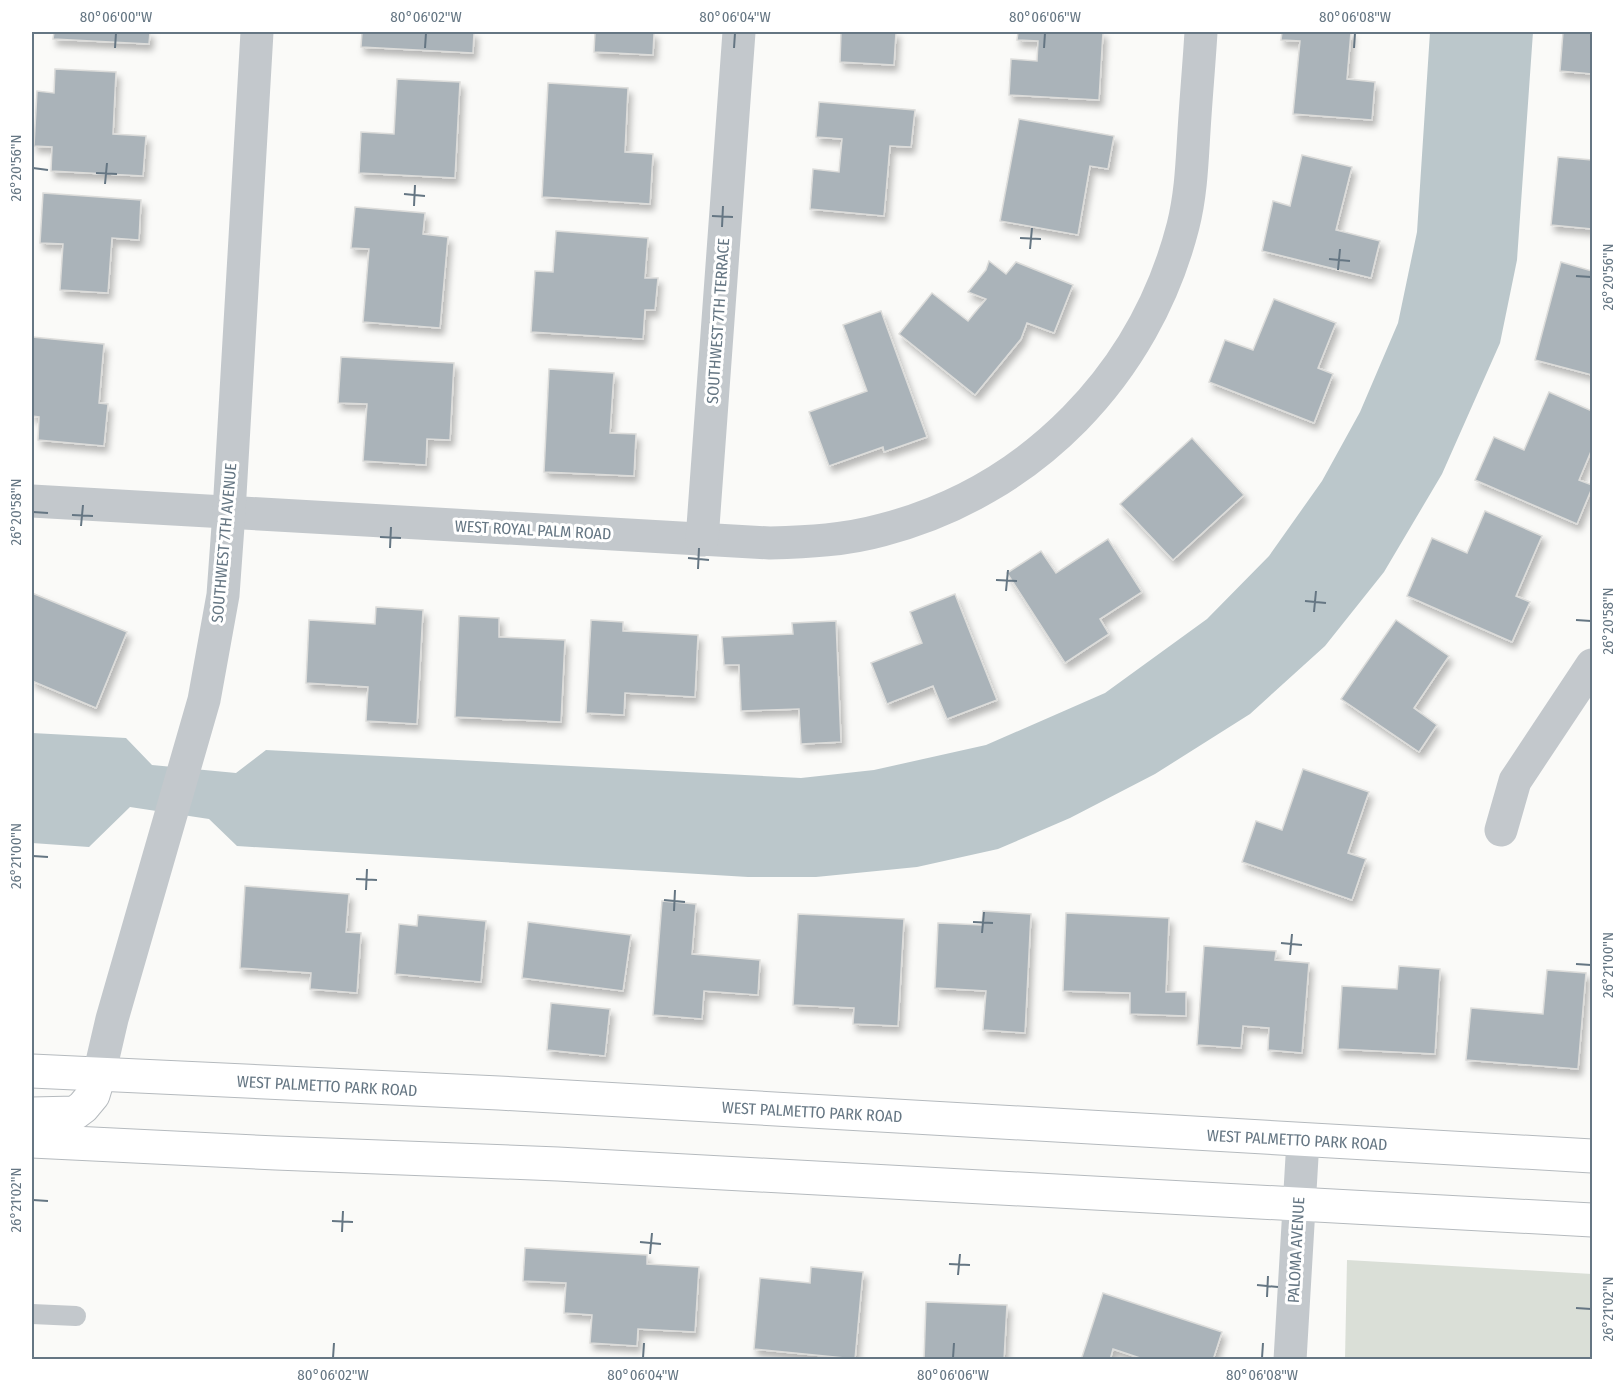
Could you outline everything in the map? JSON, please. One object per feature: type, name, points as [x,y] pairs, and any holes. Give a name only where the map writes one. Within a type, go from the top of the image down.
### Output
[{"type":"main road","name":"WEST PALMETTO PARK ROAD","points":[[32,1071],[499,1094],[1593,1156]]},
{"type":"main road","points":[[32,1114],[75,1113],[93,1095],[99,1076]]},
{"type":"main road","points":[[32,1140],[546,1163],[1593,1220]]},
{"type":"street","name":"SOUTHWEST 7TH AVENUE","points":[[99,1076],[112,1019],[204,700],[223,595],[257,32]]},
{"type":"street","name":"SOUTHWEST 7TH TERRACE","points":[[702,540],[739,32]]},
{"type":"street","name":"WEST ROYAL PALM ROAD","points":[[32,501],[770,543],[845,538],[882,531],[953,505],[1019,467],[1068,426],[1100,392],[1128,354],[1142,330],[1159,296],[1175,252],[1191,188],[1201,32]]},
{"type":"street","points":[[1501,830],[1515,781],[1587,683]]},
{"type":"street","name":"PALOMA AVENUE","points":[[1290,1359],[1303,1140]]},
{"type":"lane","points":[[32,1314],[76,1316]]},
{"type":"shaded area","points":[[1430,32],[1533,32],[1517,260],[1500,343],[1442,474],[1384,572],[1325,646],[1250,714],[1155,774],[1070,818],[998,849],[917,867],[816,877],[748,877],[237,846],[209,819],[130,807],[89,847],[32,843],[32,733],[126,738],[152,765],[236,773],[266,750],[801,778],[874,770],[986,745],[1105,693],[1207,619],[1269,556],[1322,481],[1360,412],[1398,323],[1417,232]]},
{"type":"shaded area","points":[[1347,1260],[1592,1274],[1592,1359],[1345,1359]]},
{"type":"building","points":[[54,32],[150,32],[149,44],[53,39]]},
{"type":"building","points":[[362,32],[474,32],[473,53],[361,47]]},
{"type":"building","points":[[595,32],[654,33],[653,55],[594,52]]},
{"type":"building","points":[[841,32],[896,32],[894,65],[840,62]]},
{"type":"building","points":[[1018,32],[1103,32],[1099,100],[1009,95],[1011,59],[1037,61],[1038,41],[1017,40]]},
{"type":"building","points":[[1282,32],[1351,32],[1347,79],[1375,82],[1372,120],[1293,114],[1300,41],[1281,40]]},
{"type":"building","points":[[1563,32],[1592,32],[1592,74],[1560,71]]},
{"type":"building","points":[[55,69],[116,72],[113,134],[146,136],[143,176],[51,171],[52,147],[34,146],[37,91],[54,93]]},
{"type":"building","points":[[397,79],[460,82],[455,178],[359,173],[361,132],[394,134]]},
{"type":"building","points":[[548,83],[628,88],[625,152],[653,154],[650,204],[542,197]]},
{"type":"building","points":[[819,102],[915,110],[911,147],[890,146],[884,216],[810,209],[813,169],[839,172],[842,139],[816,137]]},
{"type":"building","points":[[1019,119],[1114,136],[1108,169],[1090,166],[1078,235],[1000,221]]},
{"type":"building","points":[[1302,155],[1352,167],[1336,230],[1380,241],[1371,278],[1262,251],[1273,201],[1290,206]]},
{"type":"building","points":[[1558,157],[1592,160],[1592,229],[1551,225]]},
{"type":"building","points":[[43,193],[141,200],[139,240],[112,238],[108,293],[60,290],[63,244],[40,243]]},
{"type":"building","points":[[355,207],[425,213],[423,234],[448,237],[440,328],[363,322],[369,249],[351,248]]},
{"type":"building","points":[[556,231],[648,238],[645,278],[658,278],[655,310],[645,310],[643,339],[531,332],[535,271],[553,272]]},
{"type":"building","points":[[989,261],[1006,274],[1016,262],[1073,285],[1054,333],[1027,323],[1021,339],[975,395],[899,334],[932,293],[968,321],[986,299],[968,292],[986,270]]},
{"type":"building","points":[[1561,262],[1592,271],[1592,375],[1535,360]]},
{"type":"building","points":[[1274,299],[1336,323],[1318,368],[1333,374],[1314,423],[1209,382],[1225,340],[1253,350]]},
{"type":"building","points":[[881,311],[927,437],[884,452],[883,447],[829,466],[809,412],[867,391],[843,325]]},
{"type":"building","points":[[32,337],[104,344],[99,403],[108,404],[104,446],[38,440],[39,417],[32,416]]},
{"type":"building","points":[[341,357],[454,363],[450,440],[427,439],[426,465],[363,461],[367,404],[338,403]]},
{"type":"building","points":[[549,369],[614,373],[610,433],[636,434],[634,476],[544,472]]},
{"type":"building","points":[[1549,392],[1592,411],[1592,449],[1579,480],[1592,485],[1592,488],[1577,524],[1475,480],[1494,437],[1524,450]]},
{"type":"building","points":[[1192,438],[1244,495],[1173,560],[1120,504]]},
{"type":"building","points":[[1485,511],[1542,536],[1516,596],[1530,602],[1512,642],[1407,596],[1432,538],[1467,553]]},
{"type":"building","points":[[1108,539],[1142,592],[1100,619],[1109,634],[1065,663],[1007,573],[1041,551],[1056,573]]},
{"type":"building","points":[[32,593],[127,632],[96,708],[32,681]]},
{"type":"building","points":[[955,594],[997,700],[947,719],[933,686],[887,704],[871,663],[922,643],[910,612]]},
{"type":"building","points":[[376,607],[423,610],[417,724],[366,721],[368,687],[306,683],[309,620],[375,624]]},
{"type":"building","points":[[459,616],[499,618],[499,637],[565,640],[561,722],[455,717]]},
{"type":"building","points":[[591,620],[623,622],[623,631],[698,635],[695,697],[625,693],[624,715],[586,713]]},
{"type":"building","points":[[1396,620],[1449,656],[1414,708],[1437,725],[1419,752],[1341,699]]},
{"type":"building","points":[[836,621],[841,742],[801,744],[799,709],[741,711],[739,665],[724,665],[722,637],[793,634],[792,623]]},
{"type":"building","points":[[1303,769],[1369,792],[1348,853],[1366,859],[1352,900],[1242,862],[1256,821],[1282,830]]},
{"type":"building","points":[[245,886],[349,894],[346,932],[361,933],[357,993],[310,989],[311,973],[240,968]]},
{"type":"building","points":[[662,901],[696,904],[692,954],[760,960],[758,995],[704,991],[702,1019],[653,1015]]},
{"type":"building","points":[[983,911],[1031,914],[1025,1033],[983,1030],[986,991],[935,988],[938,923],[982,925]]},
{"type":"building","points":[[1066,913],[1169,918],[1166,992],[1186,992],[1186,1016],[1130,1014],[1130,993],[1063,991]]},
{"type":"building","points":[[798,914],[904,919],[898,1026],[853,1024],[854,1008],[793,1005]]},
{"type":"building","points":[[418,915],[486,921],[481,982],[395,974],[399,924],[417,926]]},
{"type":"building","points":[[528,922],[631,935],[623,991],[522,978]]},
{"type":"building","points":[[1204,946],[1276,951],[1275,960],[1309,963],[1302,1053],[1268,1050],[1269,1028],[1243,1026],[1241,1048],[1197,1045]]},
{"type":"building","points":[[1399,966],[1440,969],[1435,1054],[1338,1049],[1342,986],[1397,989]]},
{"type":"building","points":[[1547,970],[1586,973],[1578,1069],[1466,1060],[1471,1008],[1543,1014]]},
{"type":"building","points":[[551,1003],[610,1009],[605,1056],[547,1050]]},
{"type":"building","points":[[525,1248],[647,1255],[647,1264],[699,1267],[695,1332],[638,1329],[637,1346],[590,1343],[592,1315],[564,1313],[566,1283],[523,1281]]},
{"type":"building","points":[[811,1267],[863,1272],[855,1359],[754,1349],[760,1278],[810,1283]]},
{"type":"building","points":[[1103,1293],[1222,1332],[1213,1360],[1146,1360],[1113,1349],[1110,1360],[1081,1360]]},
{"type":"building","points":[[926,1302],[1007,1305],[1004,1360],[924,1360]]}]
